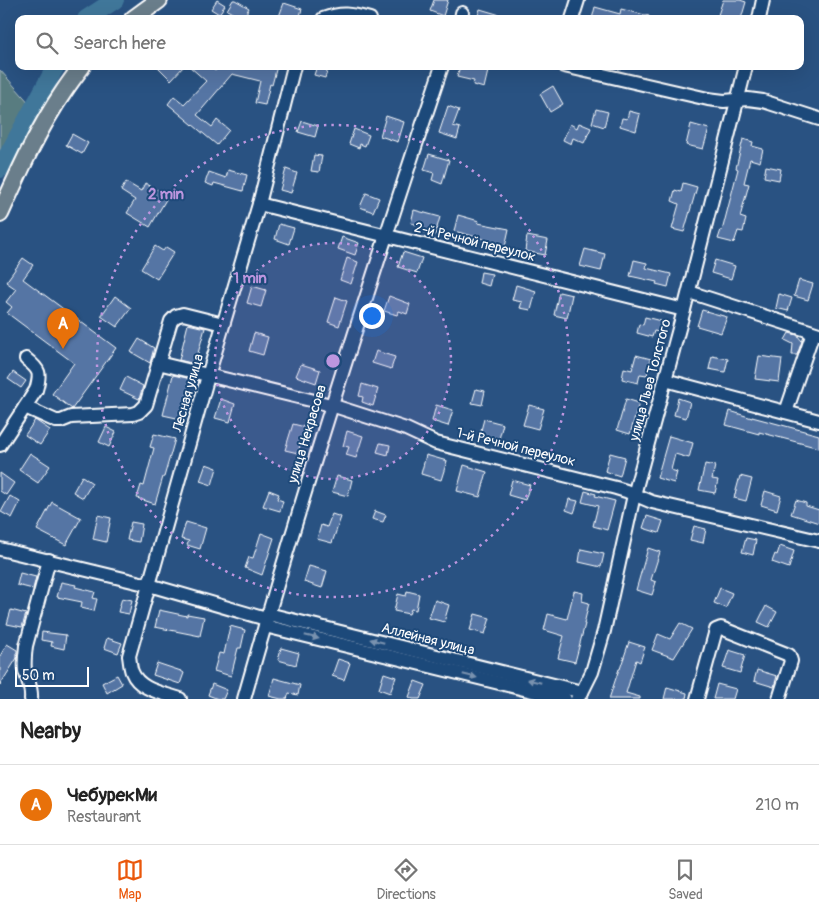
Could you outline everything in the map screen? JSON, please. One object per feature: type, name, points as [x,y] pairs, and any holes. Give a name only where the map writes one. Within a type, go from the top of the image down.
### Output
[{"type":"main road","points":[[138,15],[159,0]]},
{"type":"main road","points":[[0,214],[41,130],[64,91],[79,70]]},
{"type":"street","points":[[573,15],[578,0]]},
{"type":"street","points":[[759,15],[763,0]]},
{"type":"street","points":[[335,15],[354,15]]},
{"type":"street","name":"Лесная улица","points":[[180,699],[150,689],[137,682],[131,671],[129,656],[259,204],[293,70]]},
{"type":"street","name":"улица Некрасова","points":[[244,699],[331,405],[441,70]]},
{"type":"street","points":[[581,70],[708,99],[763,101],[819,119]]},
{"type":"street","name":"улица Льва Толстого","points":[[579,696],[592,672],[604,631],[634,495],[689,292],[745,70]]},
{"type":"street","name":"2-й Речной переулок","points":[[259,204],[684,310]]},
{"type":"street","points":[[689,292],[816,333],[786,412]]},
{"type":"street","points":[[25,407],[56,421],[71,417],[133,414],[139,412],[146,405],[171,321],[176,316],[183,314],[223,324]]},
{"type":"street","points":[[0,445],[36,390],[39,381],[39,373],[35,366],[26,359]]},
{"type":"street","name":"1-й Речной переулок","points":[[158,364],[331,405],[406,429],[436,443],[616,488],[652,502],[819,541]]},
{"type":"street","points":[[666,380],[819,422]]},
{"type":"street","name":"Аллейная улица","points":[[0,549],[149,585],[266,620],[565,699]]},
{"type":"street","points":[[31,699],[30,684],[24,660],[49,560]]},
{"type":"street","name":"Аллейная улица","points":[[266,620],[579,696]]},
{"type":"street","points":[[697,699],[716,630],[721,628],[789,655],[791,660],[779,699]]},
{"type":"green space","points":[[0,70],[31,105],[0,166]]},
{"type":"building","points":[[217,0],[225,5],[219,14],[211,9]]},
{"type":"building","points":[[233,0],[249,8],[245,15],[236,15],[227,10]]},
{"type":"building","points":[[434,0],[448,0],[443,15],[430,11]]},
{"type":"building","points":[[723,0],[746,2],[742,15],[718,15]]},
{"type":"building","points":[[284,3],[302,9],[300,15],[280,15]]},
{"type":"building","points":[[595,7],[620,14],[621,9],[645,15],[593,15]]},
{"type":"building","points":[[480,9],[500,15],[478,15]]},
{"type":"building","points":[[161,70],[180,70],[171,80]]},
{"type":"building","points":[[194,70],[276,70],[265,105],[255,103],[260,81],[232,74],[197,115],[212,127],[217,120],[229,130],[217,145],[168,104],[174,96],[184,104],[206,81]]},
{"type":"building","points":[[316,70],[328,70],[325,78],[314,75]]},
{"type":"building","points":[[459,70],[488,71],[484,88],[473,85],[474,81],[457,77]]},
{"type":"building","points":[[553,86],[563,104],[550,112],[540,94]]},
{"type":"building","points":[[448,106],[459,110],[453,126],[460,128],[457,139],[439,133]]},
{"type":"building","points":[[596,109],[608,112],[604,127],[592,123]]},
{"type":"building","points":[[629,111],[640,114],[636,131],[620,126],[622,118],[627,119]]},
{"type":"building","points":[[386,116],[404,122],[398,142],[380,136]]},
{"type":"building","points":[[302,121],[318,126],[315,137],[298,132]]},
{"type":"building","points":[[579,123],[591,128],[584,143],[573,138],[571,144],[563,140],[570,124],[577,128]]},
{"type":"building","points":[[691,124],[709,129],[703,149],[686,145]]},
{"type":"building","points":[[354,129],[369,135],[365,146],[360,144],[359,148],[349,144]]},
{"type":"building","points":[[72,134],[88,143],[82,154],[66,145]]},
{"type":"building","points":[[743,139],[753,142],[752,146],[763,149],[760,162],[750,159],[744,183],[749,184],[740,217],[746,219],[743,232],[738,231],[734,243],[718,239],[722,231],[738,169],[736,168]]},
{"type":"building","points":[[429,154],[449,160],[442,184],[432,180],[434,173],[424,170]]},
{"type":"building","points":[[314,155],[322,156],[319,172],[311,171]]},
{"type":"building","points":[[766,166],[781,169],[779,180],[764,177]]},
{"type":"building","points":[[286,169],[297,173],[291,193],[280,190]]},
{"type":"building","points":[[228,170],[247,175],[243,191],[214,183],[213,186],[205,183],[209,172],[226,178]]},
{"type":"building","points":[[126,182],[141,191],[145,183],[168,196],[150,227],[127,213],[135,200],[121,191]]},
{"type":"building","points":[[683,183],[697,187],[684,232],[672,229],[679,204],[672,201],[675,190],[681,192]]},
{"type":"building","points":[[366,193],[379,198],[373,212],[360,207]]},
{"type":"building","points":[[414,210],[440,217],[435,235],[420,231],[422,226],[411,223]]},
{"type":"building","points":[[458,215],[479,221],[478,223],[509,229],[505,247],[483,242],[484,239],[454,231]]},
{"type":"building","points":[[279,224],[294,228],[289,244],[275,239]]},
{"type":"building","points":[[527,236],[548,240],[545,255],[525,251]]},
{"type":"building","points":[[342,237],[359,243],[355,255],[338,249]]},
{"type":"building","points":[[155,246],[163,251],[166,247],[174,252],[157,279],[141,269]]},
{"type":"building","points":[[585,249],[605,254],[601,271],[580,266]]},
{"type":"building","points":[[403,252],[422,258],[417,273],[398,267]]},
{"type":"building","points":[[23,258],[33,265],[23,279],[116,348],[72,409],[52,394],[74,363],[7,313],[12,307],[6,302],[16,289],[6,282]]},
{"type":"building","points":[[347,258],[358,262],[351,284],[340,280]]},
{"type":"building","points":[[634,260],[647,263],[646,268],[671,274],[668,287],[656,284],[657,282],[630,276]]},
{"type":"building","points":[[715,260],[735,266],[731,279],[711,273]]},
{"type":"building","points":[[481,272],[492,274],[489,286],[479,283]]},
{"type":"building","points":[[799,280],[813,284],[808,300],[794,296]]},
{"type":"building","points":[[516,285],[536,291],[531,310],[520,308],[522,302],[512,300]]},
{"type":"building","points":[[252,286],[266,290],[261,307],[247,303]]},
{"type":"building","points":[[559,292],[572,295],[567,318],[554,315]]},
{"type":"building","points":[[779,294],[792,298],[788,311],[776,308]]},
{"type":"building","points":[[115,296],[131,308],[117,327],[101,316]]},
{"type":"building","points":[[389,296],[410,304],[407,314],[399,311],[397,315],[384,311]]},
{"type":"building","points":[[336,297],[347,301],[339,326],[328,322]]},
{"type":"building","points":[[702,310],[727,317],[721,333],[697,326]]},
{"type":"building","points":[[645,317],[661,321],[659,332],[654,331],[652,337],[637,333],[639,324],[643,325]]},
{"type":"building","points":[[188,324],[205,328],[195,364],[179,360]]},
{"type":"building","points":[[254,333],[268,337],[263,355],[249,351]]},
{"type":"building","points":[[789,333],[797,335],[802,341],[797,355],[792,355],[793,344],[785,340]]},
{"type":"building","points":[[139,339],[154,348],[150,363],[131,352]]},
{"type":"building","points":[[376,351],[395,357],[391,369],[372,363]]},
{"type":"building","points":[[636,355],[651,359],[647,375],[640,374],[638,383],[622,379],[624,368],[632,370]]},
{"type":"building","points":[[712,356],[728,359],[725,372],[709,369]]},
{"type":"building","points":[[759,356],[782,359],[779,382],[755,379]]},
{"type":"building","points":[[301,364],[320,370],[316,383],[296,376]]},
{"type":"building","points":[[13,372],[26,381],[21,388],[8,379]]},
{"type":"building","points":[[173,375],[191,379],[181,419],[163,415]]},
{"type":"building","points":[[126,377],[143,386],[139,399],[120,390]]},
{"type":"building","points":[[362,384],[378,389],[373,406],[362,402],[363,397],[359,396]]},
{"type":"building","points":[[476,389],[485,391],[482,405],[472,403]]},
{"type":"building","points":[[678,398],[690,402],[686,418],[674,415]]},
{"type":"building","points":[[221,399],[235,404],[230,422],[215,418]]},
{"type":"building","points":[[626,399],[639,403],[630,434],[617,430]]},
{"type":"building","points":[[436,405],[453,410],[448,426],[432,421]]},
{"type":"building","points":[[529,405],[544,409],[538,429],[523,425]]},
{"type":"building","points":[[730,411],[819,435],[819,448],[726,425]]},
{"type":"building","points":[[484,419],[503,424],[499,439],[480,434]]},
{"type":"building","points":[[35,420],[50,430],[40,445],[25,435]]},
{"type":"building","points":[[293,424],[305,427],[298,453],[285,450]]},
{"type":"building","points":[[106,427],[116,432],[109,447],[99,442]]},
{"type":"building","points":[[347,431],[363,436],[356,458],[346,455],[349,447],[343,446]]},
{"type":"building","points":[[154,434],[175,439],[155,504],[137,498],[141,485],[144,486],[154,448],[150,447]]},
{"type":"building","points":[[669,436],[693,443],[689,458],[675,454],[671,470],[677,472],[674,483],[657,478]]},
{"type":"building","points":[[380,443],[390,445],[388,455],[377,452]]},
{"type":"building","points":[[30,453],[50,466],[38,483],[19,470]]},
{"type":"building","points":[[610,453],[625,457],[620,476],[605,471]]},
{"type":"building","points":[[426,455],[447,461],[441,480],[421,474]]},
{"type":"building","points":[[206,464],[217,468],[212,485],[200,481]]},
{"type":"building","points":[[705,464],[715,466],[712,479],[718,480],[715,493],[699,490]]},
{"type":"building","points":[[464,465],[487,472],[480,497],[457,491]]},
{"type":"building","points":[[0,473],[14,483],[6,495],[0,491]]},
{"type":"building","points":[[82,476],[92,483],[83,498],[73,492]]},
{"type":"building","points":[[337,476],[352,480],[348,496],[332,492]]},
{"type":"building","points":[[740,476],[752,479],[746,501],[734,498]]},
{"type":"building","points":[[512,480],[530,485],[525,500],[508,495]]},
{"type":"building","points":[[269,490],[279,494],[277,499],[283,501],[280,511],[263,506]]},
{"type":"building","points":[[585,491],[596,494],[595,496],[615,501],[607,530],[593,526],[598,506],[582,502]]},
{"type":"building","points":[[765,491],[781,496],[777,510],[761,505]]},
{"type":"building","points":[[10,496],[20,502],[12,518],[1,512]]},
{"type":"building","points":[[569,499],[578,501],[574,513],[566,510]]},
{"type":"building","points":[[796,500],[806,503],[806,506],[819,510],[819,523],[791,514]]},
{"type":"building","points":[[52,502],[81,518],[66,545],[37,530]]},
{"type":"building","points":[[375,511],[386,515],[383,522],[372,519]]},
{"type":"building","points":[[332,514],[341,517],[332,543],[317,539],[321,525],[327,527]]},
{"type":"building","points":[[98,515],[111,518],[106,542],[93,539]]},
{"type":"building","points":[[647,516],[663,521],[659,533],[643,528]]},
{"type":"building","points":[[131,522],[142,524],[139,542],[127,540]]},
{"type":"building","points":[[186,522],[206,528],[200,549],[187,545],[189,541],[181,539]]},
{"type":"building","points":[[694,526],[706,529],[703,543],[690,540]]},
{"type":"building","points":[[261,533],[274,538],[262,575],[245,568],[249,557],[253,558]]},
{"type":"building","points":[[746,538],[756,540],[753,555],[742,552]]},
{"type":"building","points":[[780,546],[794,551],[789,568],[772,562]]},
{"type":"building","points":[[648,548],[660,552],[651,580],[656,582],[652,595],[636,590]]},
{"type":"building","points":[[581,549],[604,554],[601,567],[579,562]]},
{"type":"building","points":[[309,566],[327,571],[322,588],[304,582]]},
{"type":"building","points":[[20,573],[36,577],[33,589],[17,585]]},
{"type":"building","points":[[61,582],[95,592],[93,598],[97,599],[94,611],[81,608],[82,602],[57,597]]},
{"type":"building","points":[[720,588],[732,593],[726,608],[714,603]]},
{"type":"building","points":[[407,591],[419,594],[416,610],[411,609],[409,614],[394,611],[398,594],[406,596]]},
{"type":"building","points":[[574,591],[583,593],[582,601],[589,603],[575,662],[558,658],[564,636],[544,630],[548,614],[567,619]]},
{"type":"building","points":[[122,598],[132,600],[129,614],[118,612]]},
{"type":"building","points":[[435,600],[449,605],[444,622],[429,618]]},
{"type":"building","points":[[766,606],[777,612],[769,627],[758,622]]},
{"type":"building","points":[[11,610],[26,614],[22,627],[7,624]]},
{"type":"building","points":[[159,610],[187,616],[187,614],[204,617],[200,636],[155,627]]},
{"type":"building","points":[[475,614],[490,618],[485,634],[470,630]]},
{"type":"building","points":[[680,623],[692,629],[674,658],[652,650],[658,634],[670,639]]},
{"type":"building","points":[[230,626],[245,630],[231,676],[214,671],[219,653],[224,654]]},
{"type":"building","points":[[42,632],[66,635],[64,649],[51,646],[52,642],[41,640]]},
{"type":"building","points":[[107,638],[122,643],[118,653],[104,648]]},
{"type":"building","points":[[629,642],[645,647],[640,662],[636,660],[626,693],[640,697],[640,699],[609,699],[619,669]]},
{"type":"building","points":[[7,644],[17,650],[17,658],[0,685],[0,656]]},
{"type":"building","points":[[281,648],[299,653],[296,665],[278,660]]},
{"type":"building","points":[[729,650],[745,655],[740,673],[723,668]]},
{"type":"building","points":[[338,659],[350,663],[344,680],[332,676]]},
{"type":"building","points":[[157,663],[184,673],[180,684],[153,675]]},
{"type":"building","points":[[757,670],[777,676],[774,687],[754,681]]},
{"type":"building","points":[[384,673],[396,677],[390,693],[379,689]]},
{"type":"building","points":[[117,675],[122,684],[107,693],[102,683]]},
{"type":"building","points":[[274,678],[300,685],[298,695],[289,693],[287,699],[269,696]]},
{"type":"building","points":[[415,681],[426,685],[420,699],[409,697]]},
{"type":"building","points":[[212,684],[227,690],[223,699],[208,695]]},
{"type":"building","points":[[717,684],[736,689],[733,699],[713,699]]},
{"type":"building","points":[[667,687],[687,693],[686,699],[664,699]]},
{"type":"waterway","points":[[92,15],[115,0]]},
{"type":"waterway","points":[[0,169],[54,70]]},
{"type":"place","name":"ЧебурекМи","points":[[63,349]]}]
